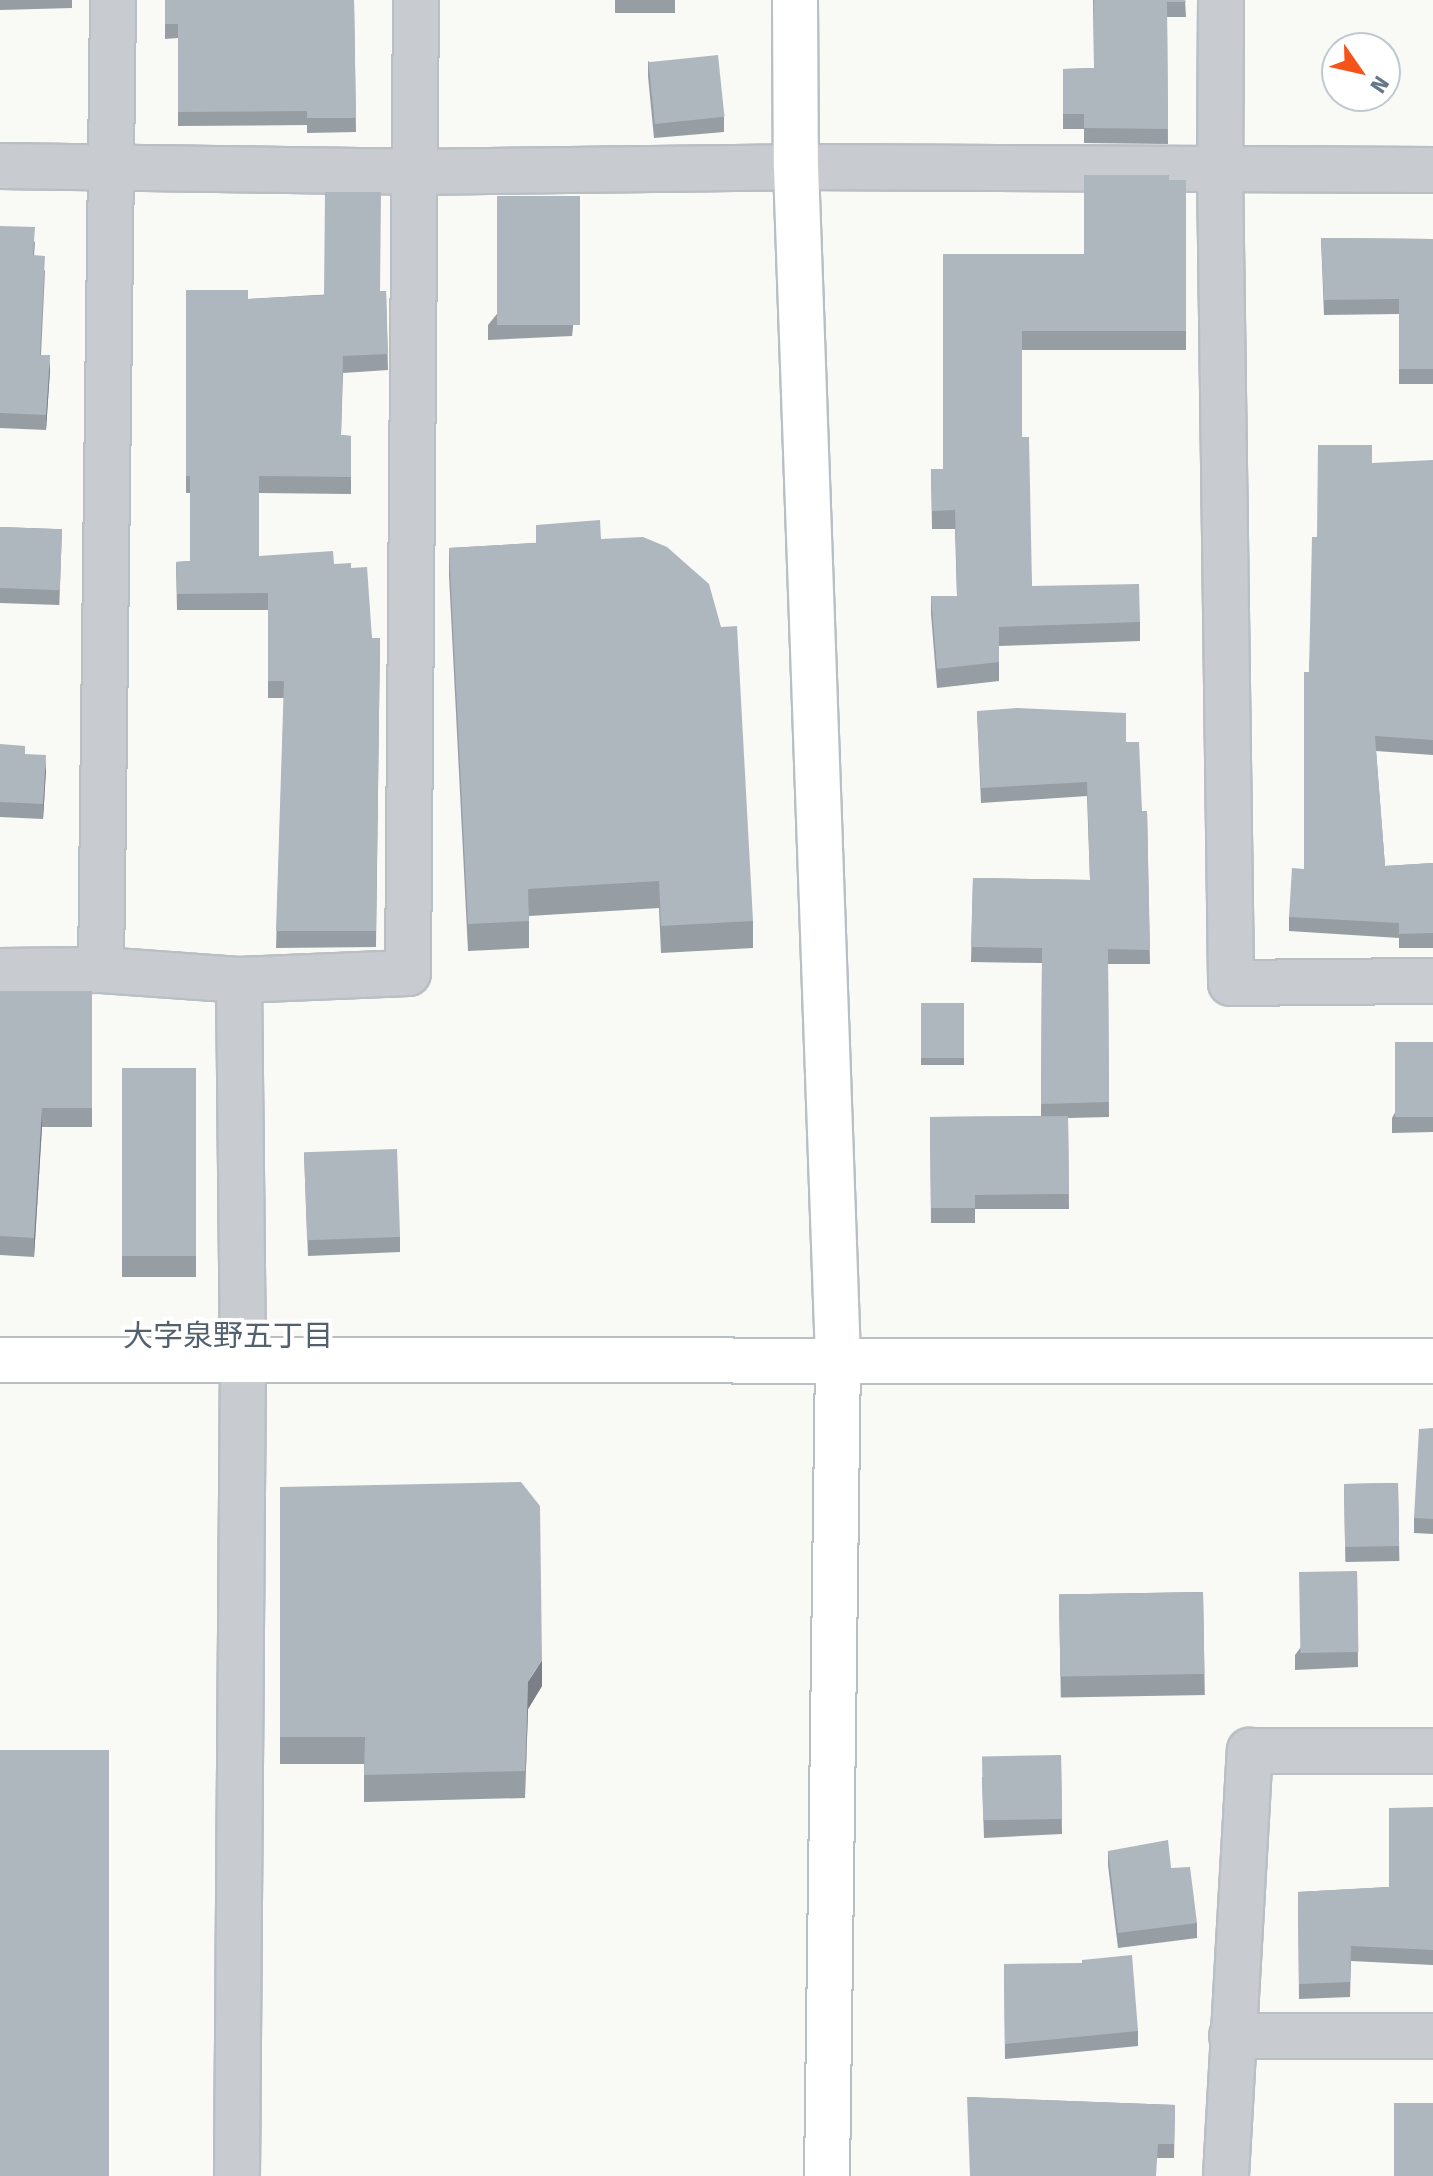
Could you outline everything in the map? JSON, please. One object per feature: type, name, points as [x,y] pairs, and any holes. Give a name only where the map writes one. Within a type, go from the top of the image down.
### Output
[{"type":"street","points":[[101,970],[114,168],[113,0]]},
{"type":"street","points":[[0,971],[101,970],[239,980],[408,973],[416,0]]},
{"type":"street","points":[[795,0],[796,167],[838,1358],[827,2176]]},
{"type":"street","points":[[1221,0],[1220,170],[1231,983],[1433,981]]},
{"type":"street","points":[[0,166],[414,172],[796,167],[1433,170]]},
{"type":"street","points":[[237,2176],[243,1361],[239,980]]},
{"type":"street","points":[[0,1360],[838,1358],[1433,1361]]},
{"type":"street","points":[[1226,2176],[1250,1751],[1433,1751]]},
{"type":"street","points":[[1232,2036],[1433,2036]]},
{"type":"building","points":[[165,0],[354,0],[356,118],[307,118],[307,111],[178,112],[178,24],[165,24]]},
{"type":"building","points":[[1094,0],[1185,0],[1167,2],[1168,129],[1084,128],[1084,114],[1063,114],[1063,69],[1094,68]]},
{"type":"building","points":[[718,55],[724,117],[655,124],[648,62]]},
{"type":"building","points":[[1084,175],[1169,175],[1169,180],[1186,180],[1186,331],[1022,331],[1022,437],[1029,437],[1032,586],[1139,584],[1140,622],[999,627],[999,662],[937,669],[931,596],[957,596],[955,510],[932,511],[931,469],[943,469],[943,254],[1084,254]]},
{"type":"building","points":[[325,192],[381,192],[380,292],[386,291],[388,354],[343,356],[341,435],[351,436],[351,477],[259,476],[259,556],[333,551],[334,564],[351,563],[351,568],[367,567],[372,638],[380,638],[376,931],[276,931],[284,681],[268,681],[268,593],[177,594],[176,562],[190,561],[190,476],[186,476],[186,290],[248,290],[248,299],[324,295]]},
{"type":"building","points":[[497,196],[580,196],[580,325],[497,325]]},
{"type":"building","points":[[0,226],[35,227],[33,255],[45,256],[40,355],[50,355],[46,415],[0,413]]},
{"type":"building","points":[[1321,238],[1433,239],[1433,369],[1399,369],[1399,299],[1324,300]]},
{"type":"building","points":[[1318,445],[1372,445],[1372,463],[1433,460],[1433,740],[1375,736],[1385,866],[1433,863],[1433,933],[1399,934],[1399,923],[1289,917],[1292,868],[1304,869],[1304,672],[1309,672],[1312,537],[1317,537]]},
{"type":"building","points":[[600,520],[601,539],[643,537],[667,547],[709,584],[721,627],[737,626],[753,921],[661,926],[659,881],[528,889],[529,921],[468,924],[449,548],[536,543],[536,525]]},
{"type":"building","points":[[0,527],[62,529],[60,590],[0,588]]},
{"type":"building","points":[[1017,708],[1126,713],[1126,742],[1139,742],[1142,811],[1147,811],[1150,950],[1108,949],[1109,1102],[1041,1104],[1042,948],[971,947],[973,878],[1090,880],[1087,782],[981,788],[977,711]]},
{"type":"building","points":[[0,744],[25,746],[25,754],[46,755],[43,804],[0,802]]},
{"type":"building","points":[[0,991],[92,991],[92,1108],[42,1108],[34,1238],[0,1236]]},
{"type":"building","points":[[921,1003],[964,1003],[964,1058],[921,1058]]},
{"type":"building","points":[[1395,1042],[1433,1042],[1433,1117],[1395,1117]]},
{"type":"building","points":[[122,1068],[196,1068],[196,1256],[122,1256]]},
{"type":"building","points":[[1068,1116],[1069,1194],[975,1195],[975,1208],[931,1208],[930,1117]]},
{"type":"building","points":[[397,1149],[400,1237],[307,1240],[304,1152]]},
{"type":"building","points":[[1433,1428],[1433,1519],[1414,1518],[1419,1429]]},
{"type":"building","points":[[521,1482],[540,1506],[542,1660],[528,1682],[525,1771],[364,1775],[365,1737],[280,1737],[280,1487]]},
{"type":"building","points":[[1398,1483],[1399,1546],[1345,1547],[1344,1484]]},
{"type":"building","points":[[1357,1571],[1358,1652],[1300,1653],[1299,1572]]},
{"type":"building","points":[[1203,1592],[1204,1674],[1060,1677],[1059,1595]]},
{"type":"building","points":[[0,1750],[109,1750],[109,2176],[0,2176]]},
{"type":"building","points":[[1061,1755],[1062,1819],[983,1820],[982,1756]]},
{"type":"building","points":[[1433,1807],[1433,1950],[1351,1946],[1350,1982],[1299,1984],[1298,1892],[1389,1887],[1389,1808]]},
{"type":"building","points":[[1168,1840],[1171,1868],[1190,1867],[1197,1923],[1118,1933],[1108,1851]]},
{"type":"building","points":[[1132,1955],[1138,2031],[1005,2044],[1004,1964],[1082,1963],[1082,1960]]},
{"type":"building","points":[[967,2097],[1175,2105],[1174,2144],[1158,2144],[1156,2176],[970,2176]]},
{"type":"building","points":[[1394,2103],[1433,2103],[1433,2176],[1394,2176]]},
{"type":"district","name":"大字泉野五丁目","points":[[228,1336]]}]
